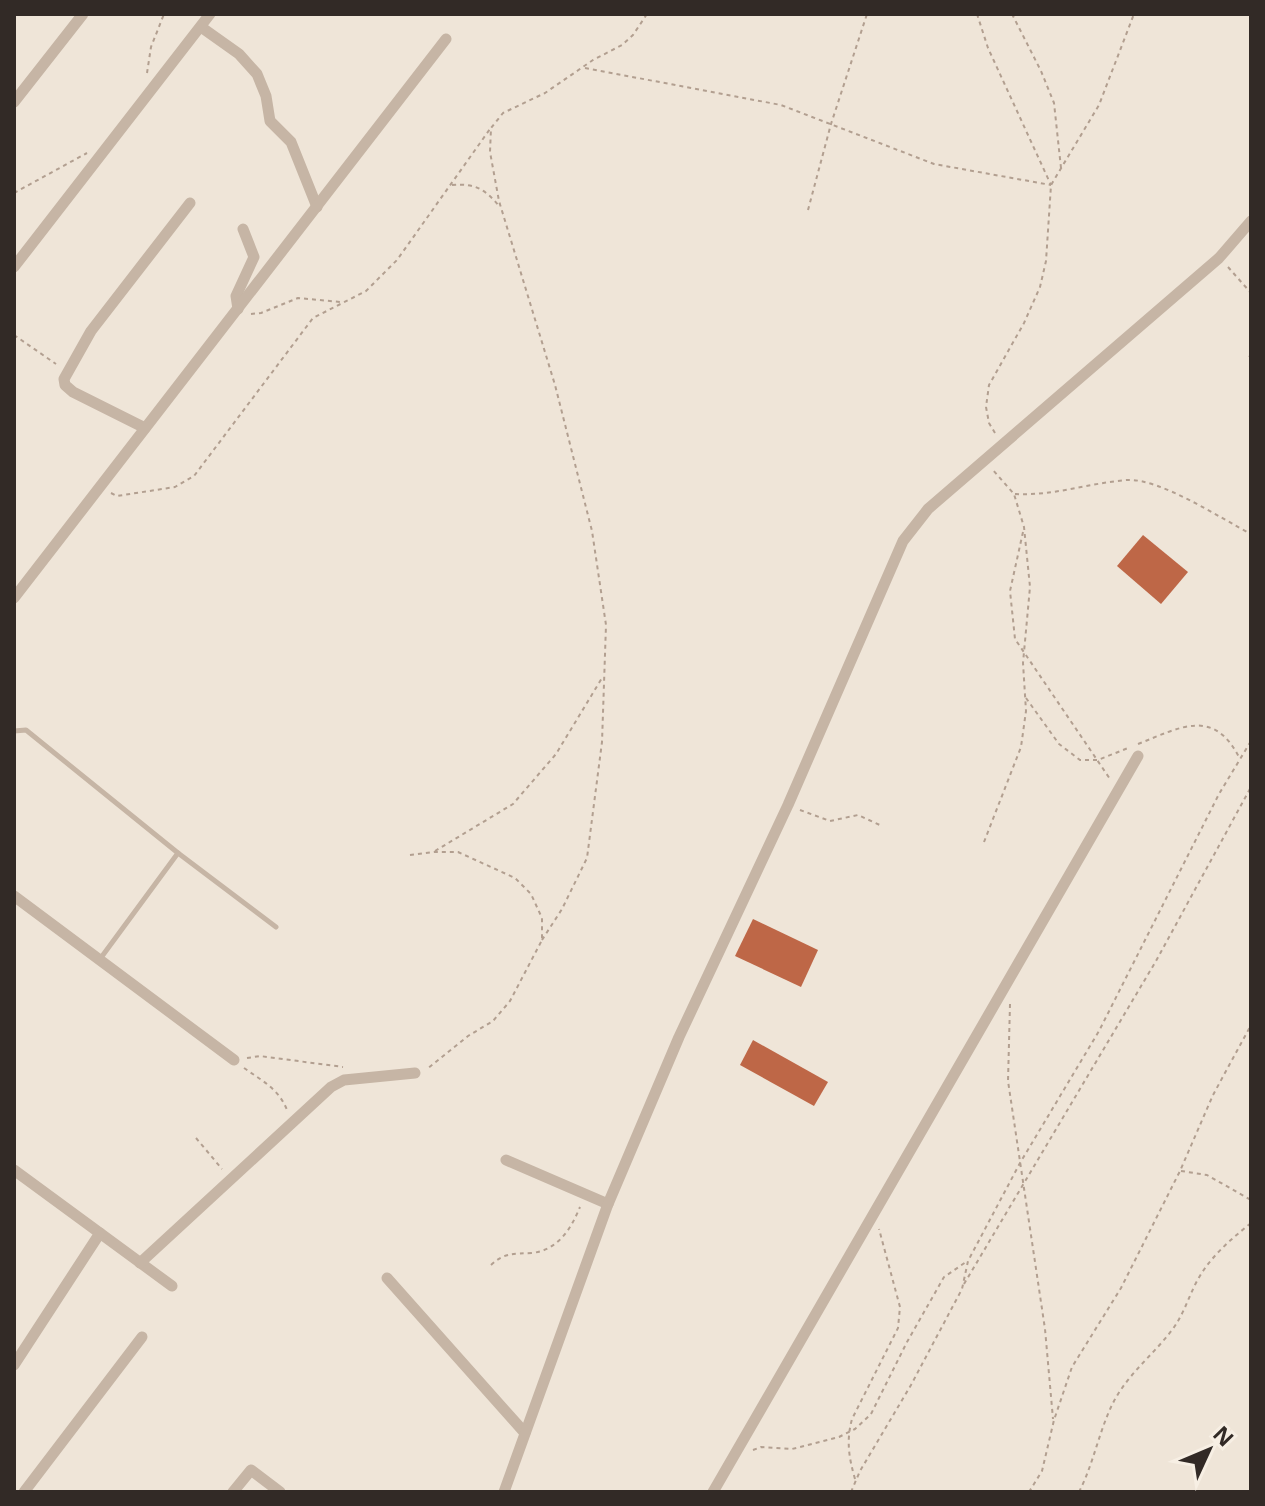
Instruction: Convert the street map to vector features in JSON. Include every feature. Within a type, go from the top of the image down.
[{"type":"street","points":[[14,102],[83,14]]},
{"type":"street","points":[[14,267],[210,14]]},
{"type":"street","points":[[201,27],[239,54],[257,74],[266,96],[270,121],[291,142],[317,207]]},
{"type":"street","points":[[14,598],[446,39]]},
{"type":"street","points":[[145,428],[73,392],[65,385],[64,379],[91,331],[190,203]]},
{"type":"street","points":[[504,1492],[608,1204],[679,1037],[788,805],[903,541],[928,509],[1219,258],[1251,221]]},
{"type":"street","points":[[236,312],[236,296],[254,257],[243,229]]},
{"type":"street","points":[[713,1492],[1138,756]]},
{"type":"street","points":[[14,896],[234,1060]]},
{"type":"street","points":[[140,1263],[331,1087],[344,1080],[415,1073]]},
{"type":"street","points":[[506,1160],[608,1204]]},
{"type":"street","points":[[14,1170],[172,1286]]},
{"type":"street","points":[[14,1365],[100,1233]]},
{"type":"street","points":[[387,1278],[525,1433]]},
{"type":"street","points":[[24,1492],[142,1337]]},
{"type":"street","points":[[233,1492],[251,1470],[280,1492]]},
{"type":"lane","points":[[14,731],[26,730],[178,853],[276,927]]},
{"type":"lane","points":[[100,960],[178,853]]},
{"type":"path","points":[[147,75],[151,47],[164,14]]},
{"type":"path","points":[[98,489],[117,496],[175,487],[194,476],[313,318],[366,291],[397,260],[503,113],[545,93],[622,45],[647,14]]},
{"type":"path","points":[[808,210],[831,124],[867,14]]},
{"type":"path","points":[[977,14],[988,48],[1051,185]]},
{"type":"path","points":[[1012,14],[1054,103],[1061,169]]},
{"type":"path","points":[[1002,445],[989,423],[986,407],[989,385],[1024,323],[1040,287],[1046,261],[1051,185],[1099,105],[1134,14]]},
{"type":"path","points":[[582,68],[781,105],[934,164],[1051,185]]},
{"type":"path","points":[[415,1073],[428,1069],[468,1036],[493,1021],[510,1001],[562,909],[587,858],[602,742],[606,625],[592,531],[555,385],[501,208],[490,152],[491,128]]},
{"type":"path","points":[[14,193],[85,154],[107,146]]},
{"type":"path","points":[[450,185],[469,183],[487,191],[501,208]]},
{"type":"path","points":[[1219,258],[1251,293]]},
{"type":"path","points":[[236,312],[261,313],[298,298],[342,303]]},
{"type":"path","points":[[14,335],[67,371]]},
{"type":"path","points":[[984,460],[1014,494],[1024,527],[1030,587],[1024,653],[1026,711],[1021,747],[984,842]]},
{"type":"path","points":[[1014,494],[1040,495],[1129,480],[1153,483],[1251,534]]},
{"type":"path","points":[[1024,527],[1010,591],[1015,639],[1118,792]]},
{"type":"path","points":[[434,852],[513,804],[556,754],[604,676]]},
{"type":"path","points":[[1025,697],[1059,744],[1080,760],[1098,760],[1184,725],[1209,726],[1224,734],[1240,760]]},
{"type":"path","points":[[962,1289],[968,1261],[1020,1163],[1099,1031],[1219,794],[1251,741]]},
{"type":"path","points":[[851,1492],[962,1289],[1156,961],[1251,787]]},
{"type":"path","points":[[788,805],[830,821],[858,815],[882,826]]},
{"type":"path","points":[[410,855],[458,852],[515,878],[531,894],[542,918],[542,940]]},
{"type":"path","points":[[1010,978],[1008,1081],[1045,1329],[1054,1420]]},
{"type":"path","points":[[1029,1492],[1042,1471],[1054,1420],[1072,1367],[1121,1288],[1180,1171],[1213,1095],[1251,1025]]},
{"type":"path","points":[[234,1060],[260,1056],[325,1062],[353,1069]]},
{"type":"path","points":[[234,1060],[262,1078],[283,1100],[287,1110],[287,1128]]},
{"type":"path","points":[[196,1138],[230,1180]]},
{"type":"path","points":[[1180,1171],[1207,1175],[1251,1200]]},
{"type":"path","points":[[491,1265],[502,1255],[534,1253],[560,1240],[571,1228],[585,1195]]},
{"type":"path","points":[[855,1482],[848,1456],[848,1433],[852,1419],[898,1328],[900,1307],[875,1212]]},
{"type":"path","points":[[1079,1492],[1114,1402],[1128,1379],[1172,1330],[1187,1307],[1196,1282],[1212,1259],[1251,1223]]},
{"type":"path","points":[[733,1457],[761,1447],[792,1449],[848,1433],[871,1414],[944,1277],[968,1261]]},
{"type":"building","points":[[1143,535],[1188,572],[1161,604],[1117,566]]},
{"type":"building","points":[[753,919],[818,950],[801,987],[735,956]]},
{"type":"building","points":[[753,1040],[828,1082],[814,1106],[740,1065]]}]
